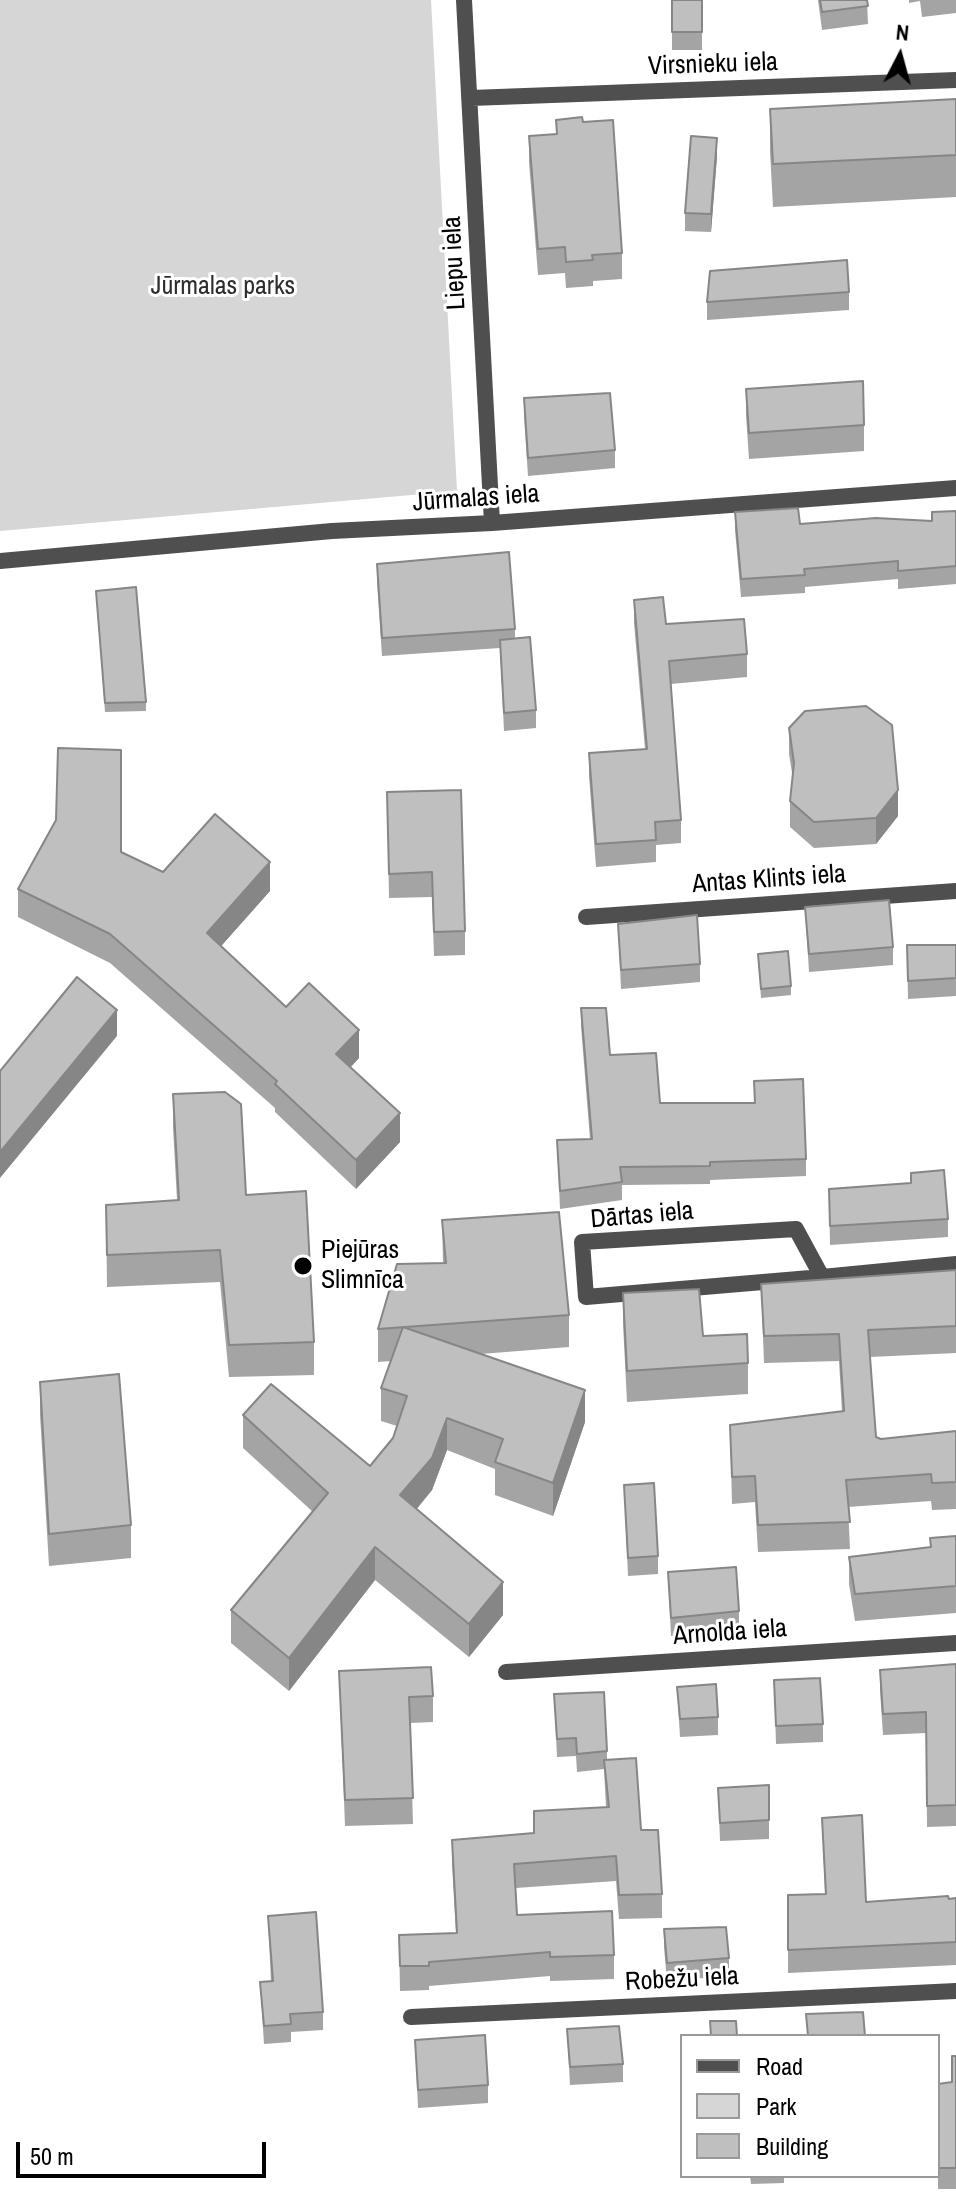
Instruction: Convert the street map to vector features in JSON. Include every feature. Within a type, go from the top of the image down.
[{"type":"street","name":"Liepu iela","points":[[464,0],[492,523]]},
{"type":"street","name":"Virsnieku iela","points":[[471,98],[956,80]]},
{"type":"street","name":"Jūrmalas iela","points":[[0,561],[332,531],[492,523],[956,488]]},
{"type":"street","name":"Antas Klints iela","points":[[586,917],[956,891]]},
{"type":"street","name":"Dārtas iela","points":[[822,1277],[796,1229],[582,1242],[586,1297],[822,1277],[956,1264]]},
{"type":"street","name":"Arnolda iela","points":[[506,1672],[956,1643]]},
{"type":"street","name":"Robežu iela","points":[[411,2017],[956,1991]]},
{"type":"green space","name":"Jūrmalas parks","points":[[0,0],[431,0],[457,491],[0,531]]},
{"type":"building","points":[[672,0],[702,0],[702,32],[672,32]]},
{"type":"building","points":[[820,0],[867,0],[868,6],[822,12]]},
{"type":"building","points":[[956,99],[956,155],[773,164],[770,109]]},
{"type":"building","points":[[582,117],[583,122],[613,120],[622,253],[592,255],[593,260],[566,262],[565,247],[538,249],[529,136],[557,134],[556,120]]},
{"type":"building","points":[[691,136],[717,138],[711,214],[685,213]]},
{"type":"building","points":[[847,260],[849,292],[707,302],[710,271]]},
{"type":"building","points":[[863,381],[864,425],[749,433],[746,389]]},
{"type":"building","points":[[610,393],[615,450],[528,458],[524,398]]},
{"type":"building","points":[[798,508],[800,524],[876,518],[932,521],[932,512],[956,511],[956,566],[898,571],[898,561],[804,569],[805,575],[741,579],[735,512]]},
{"type":"building","points":[[509,552],[515,629],[382,638],[377,564]]},
{"type":"building","points":[[136,587],[146,702],[105,703],[96,591]]},
{"type":"building","points":[[663,597],[666,624],[744,619],[747,654],[669,661],[681,820],[655,822],[656,840],[596,844],[589,753],[647,749],[634,600]]},
{"type":"building","points":[[530,637],[536,710],[504,713],[500,640]]},
{"type":"building","points":[[866,706],[892,725],[898,790],[876,818],[814,822],[790,801],[794,763],[789,728],[805,711]]},
{"type":"building","points":[[58,748],[121,750],[121,852],[163,872],[215,814],[270,862],[207,933],[286,1007],[309,983],[359,1030],[336,1054],[400,1113],[356,1160],[275,1084],[277,1081],[110,934],[18,889],[56,820]]},
{"type":"building","points":[[461,790],[465,931],[434,932],[432,872],[389,874],[387,792]]},
{"type":"building","points":[[889,900],[893,947],[809,954],[805,907]]},
{"type":"building","points":[[697,915],[700,964],[621,970],[618,924]]},
{"type":"building","points":[[907,945],[956,945],[956,978],[908,981]]},
{"type":"building","points":[[788,951],[791,986],[761,989],[758,954]]},
{"type":"building","points":[[77,977],[117,1010],[0,1152],[0,1071]]},
{"type":"building","points":[[581,1008],[606,1008],[610,1055],[656,1053],[660,1103],[755,1103],[754,1081],[803,1079],[806,1159],[710,1162],[710,1166],[620,1167],[622,1182],[560,1191],[557,1140],[592,1139]]},
{"type":"building","points":[[225,1092],[241,1104],[246,1195],[306,1191],[314,1342],[229,1345],[220,1250],[107,1255],[106,1205],[179,1200],[173,1094]]},
{"type":"building","points":[[944,1170],[948,1219],[830,1226],[829,1189],[911,1183],[911,1173]]},
{"type":"building","points":[[559,1212],[569,1315],[378,1329],[397,1264],[446,1263],[442,1220]]},
{"type":"building","points":[[956,1270],[956,1326],[868,1330],[876,1437],[956,1431],[956,1482],[932,1483],[931,1474],[846,1480],[850,1522],[758,1525],[755,1476],[732,1477],[730,1425],[844,1411],[839,1334],[764,1336],[761,1284]]},
{"type":"building","points":[[699,1289],[703,1336],[747,1334],[748,1363],[627,1371],[623,1293]]},
{"type":"building","points":[[403,1327],[585,1390],[553,1483],[495,1462],[503,1439],[447,1418],[432,1458],[400,1495],[503,1582],[469,1624],[375,1547],[289,1658],[231,1610],[328,1493],[243,1415],[271,1384],[370,1466],[393,1438],[407,1396],[381,1388]]},
{"type":"building","points":[[119,1374],[131,1525],[49,1534],[40,1382]]},
{"type":"building","points":[[654,1483],[658,1556],[628,1558],[624,1485]]},
{"type":"building","points":[[956,1536],[956,1586],[855,1594],[849,1557],[931,1547],[930,1538]]},
{"type":"building","points":[[736,1567],[739,1611],[671,1618],[668,1572]]},
{"type":"building","points":[[956,1664],[956,1805],[927,1806],[926,1712],[883,1714],[880,1670]]},
{"type":"building","points":[[431,1667],[433,1696],[409,1697],[413,1798],[345,1800],[339,1671]]},
{"type":"building","points":[[820,1678],[823,1724],[776,1726],[774,1680]]},
{"type":"building","points":[[716,1684],[718,1717],[680,1719],[677,1687]]},
{"type":"building","points":[[604,1692],[607,1751],[577,1754],[576,1738],[557,1739],[554,1694]]},
{"type":"building","points":[[636,1758],[641,1830],[658,1830],[662,1894],[619,1895],[616,1856],[514,1864],[517,1915],[612,1911],[614,1955],[550,1957],[550,1952],[429,1962],[429,1966],[400,1966],[399,1935],[457,1933],[452,1840],[534,1833],[534,1811],[609,1807],[604,1760]]},
{"type":"building","points":[[769,1785],[769,1820],[720,1823],[718,1788]]},
{"type":"building","points":[[862,1815],[866,1902],[956,1898],[956,1942],[788,1950],[788,1895],[826,1894],[822,1818]]},
{"type":"building","points":[[316,1912],[323,2012],[290,2014],[291,2024],[264,2026],[260,1982],[273,1981],[268,1916]]},
{"type":"building","points":[[726,1927],[729,1958],[667,1963],[664,1929]]},
{"type":"building","points":[[863,2012],[865,2034],[808,2034],[806,2014]]},
{"type":"building","points":[[710,2021],[736,2021],[737,2034],[711,2034]]},
{"type":"building","points":[[619,2026],[623,2064],[570,2067],[567,2029]]},
{"type":"building","points":[[485,2035],[488,2085],[418,2090],[415,2040]]},
{"type":"building","points":[[952,2056],[956,2056],[956,2168],[940,2168],[940,2084],[952,2082]]},
{"type":"place","name":"Piejūras Slimnīca","points":[[303,1266]]}]
